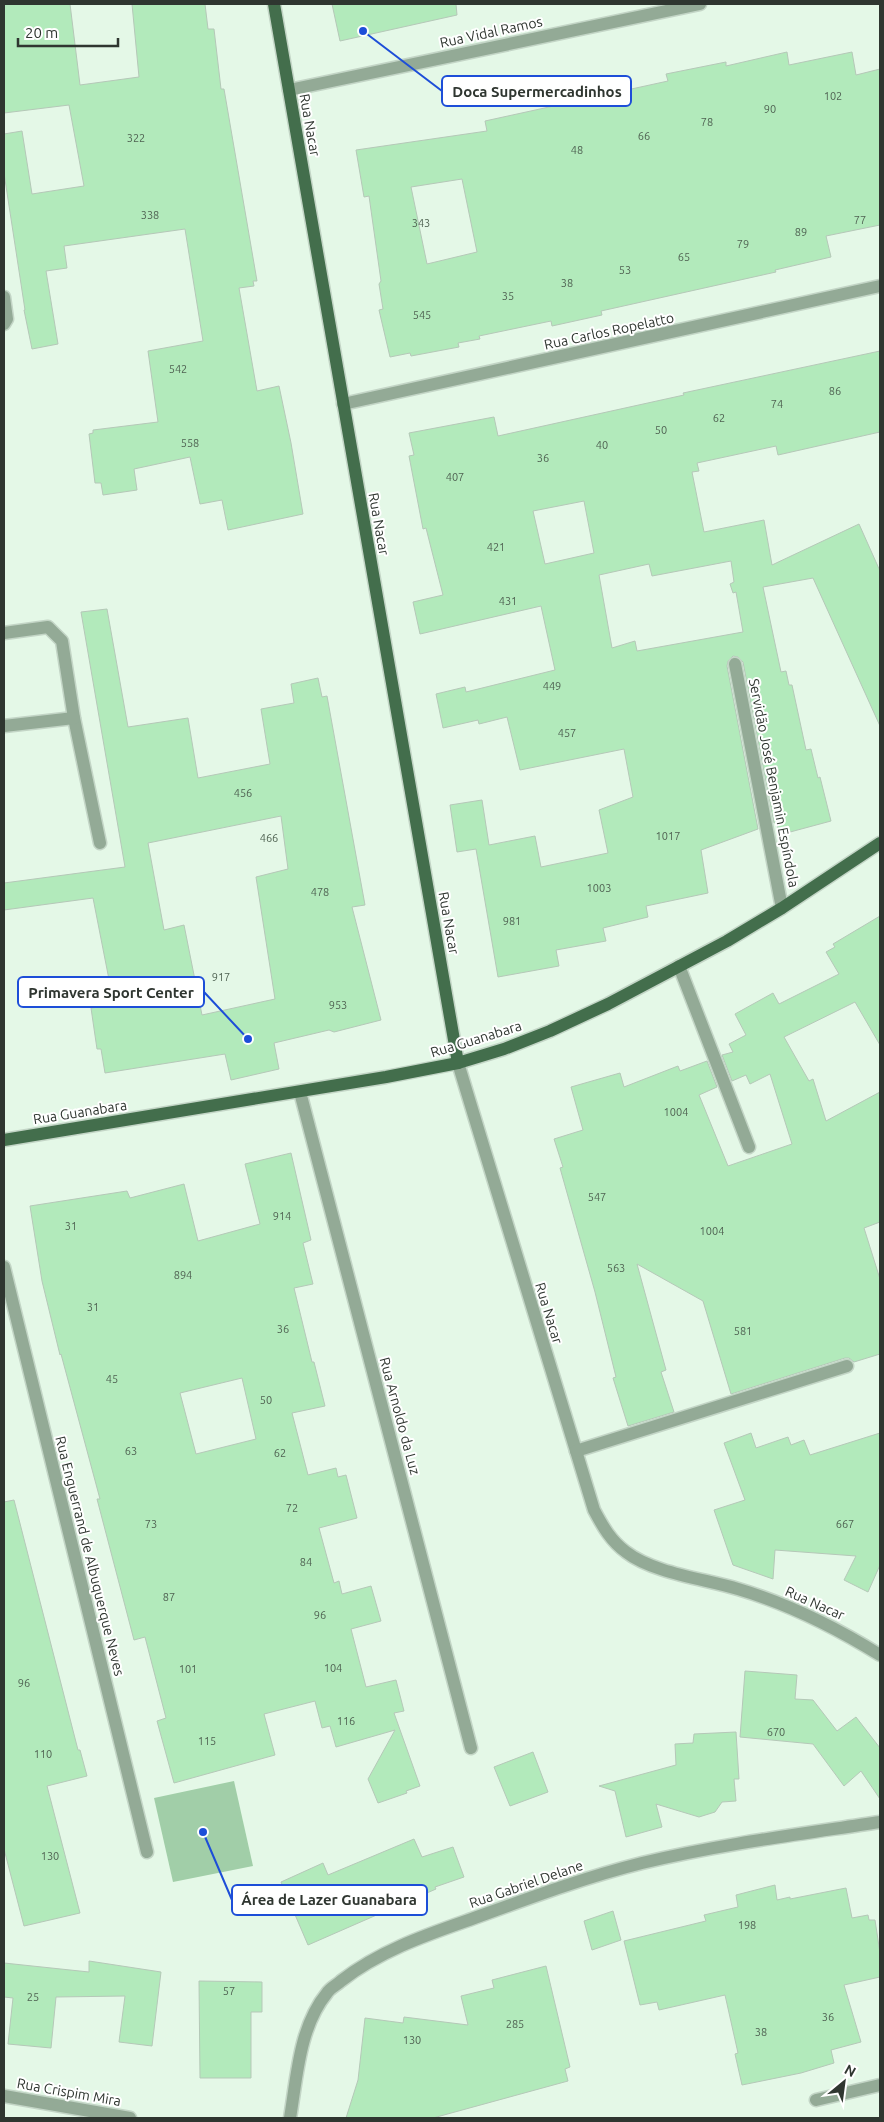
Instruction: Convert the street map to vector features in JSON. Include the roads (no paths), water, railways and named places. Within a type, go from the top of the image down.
[{"type":"main road","name":"Rua Nacar","points":[[274,4],[458,1063]]},
{"type":"main road","name":"Rua Guanabara","points":[[4,1140],[300,1092],[458,1063],[550,1032],[608,1004],[727,941],[782,908],[880,843]]},
{"type":"street","name":"Rua Vidal Ramos","points":[[289,90],[700,4]]},
{"type":"street","name":"Rua Carlos Ropelatto","points":[[343,404],[880,286]]},
{"type":"street","points":[[4,297],[7,319],[4,324]]},
{"type":"street","points":[[4,633],[48,627],[62,641],[74,718],[100,843]]},
{"type":"street","name":"Servidão José Benjamin Espíndola","points":[[736,664],[782,908]]},
{"type":"street","points":[[4,726],[74,718]]},
{"type":"street","points":[[678,966],[749,1147]]},
{"type":"street","name":"Rua Nacar","points":[[458,1063],[594,1510],[608,1536],[627,1553],[651,1565],[772,1600],[814,1618],[880,1655]]},
{"type":"street","name":"Rua Arnoldo da Luz","points":[[300,1092],[471,1748]]},
{"type":"street","name":"Rua Enguerrand de Albuquerque Neves","points":[[4,1267],[147,1852]]},
{"type":"street","points":[[576,1451],[847,1366]]},
{"type":"street","name":"Rua Gabriel Delane","points":[[290,2118],[299,2059],[308,2024],[327,1992],[378,1956],[420,1937],[578,1882],[640,1864],[753,1841],[880,1822]]},
{"type":"street","points":[[816,2100],[880,2085]]},
{"type":"street","name":"Rua Crispim Mira","points":[[4,2096],[130,2118]]},
{"type":"place","name":"Doca Supermercadinhos","points":[[363,31]]},
{"type":"place","name":"Primavera Sport Center","points":[[248,1039]]},
{"type":"place","name":"Área de Lazer Guanabara","points":[[203,1832]]}]
